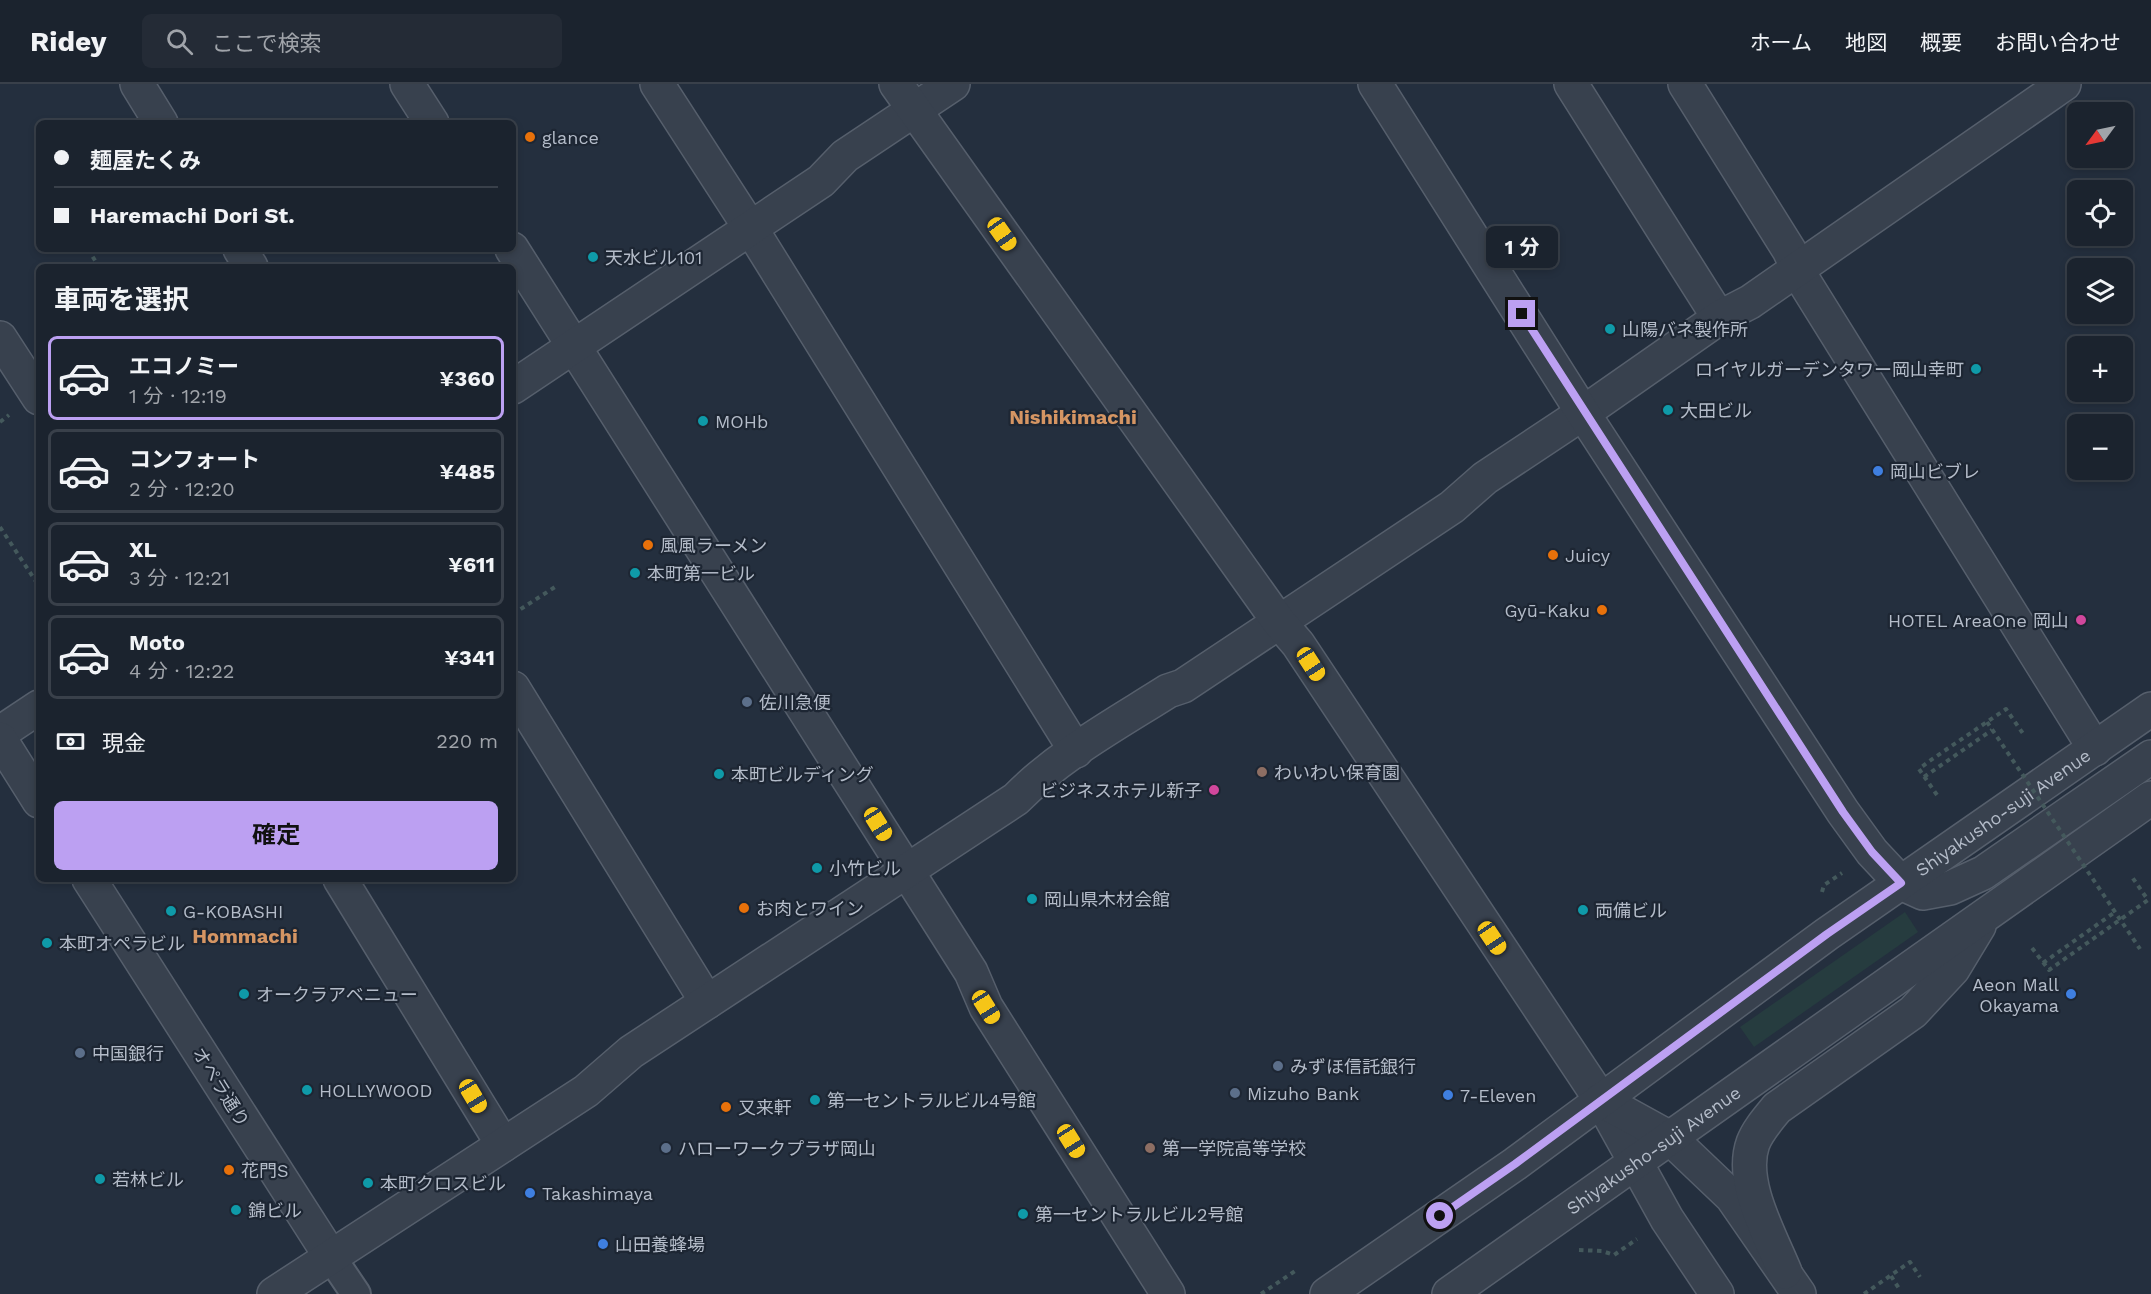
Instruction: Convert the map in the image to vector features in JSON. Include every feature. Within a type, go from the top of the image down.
[{"type":"street","points":[[137,84],[159,120]]},
{"type":"street","points":[[407,84],[430,120]]},
{"type":"street","points":[[657,84],[750,228],[1076,751]]},
{"type":"street","points":[[516,385],[821,181],[905,97],[953,84]]},
{"type":"street","points":[[1376,84],[1583,412],[1843,812],[1872,852],[1901,883],[1923,893],[1950,888],[1983,873],[2151,757]]},
{"type":"street","points":[[1571,84],[1719,318]]},
{"type":"street","points":[[1685,84],[2095,749]]},
{"type":"street","points":[[274,1294],[586,1091],[631,1052],[1016,799],[1034,780],[1076,751],[1168,691],[1183,686],[1452,507],[1485,478],[1719,318],[1750,302],[2064,84]]},
{"type":"street","points":[[905,97],[1304,654],[1601,1100],[1677,1234],[1717,1294]]},
{"type":"street","points":[[514,252],[908,871],[971,972],[986,1007],[1168,1294]]},
{"type":"street","points":[[0,338],[36,393]]},
{"type":"street","points":[[516,693],[707,1002]]},
{"type":"street","points":[[0,733],[36,709]]},
{"type":"street","name":"Shiyakusho-suji Avenue","points":[[1327,1294],[1515,1164],[1827,934],[2151,709]]},
{"type":"street","points":[[0,739],[36,796]]},
{"type":"street","name":"Shiyakusho-suji Avenue","points":[[1449,1294],[2151,798]]},
{"type":"street","name":"オペラ通り","points":[[91,882],[356,1294]]},
{"type":"street","points":[[342,882],[503,1145]]},
{"type":"street","points":[[1792,1283],[1755,1200],[1748,1165],[1753,1142],[1764,1123],[1777,1108],[1913,1012],[1953,969],[1986,915]]},
{"type":"street","points":[[1601,1100],[1670,1138],[1732,1197],[1792,1283]]},
{"type":"path","points":[[0,526],[36,581]]},
{"type":"path","points":[[516,612],[555,587]]},
{"type":"path","points":[[1937,795],[1919,769],[1987,722],[2006,709],[2024,735]]},
{"type":"path","points":[[1987,722],[2140,949]]},
{"type":"path","points":[[1924,777],[1992,730]]},
{"type":"path","points":[[2032,948],[2049,970],[2120,920],[2148,900],[2132,877]]},
{"type":"path","points":[[2043,963],[2115,912]]},
{"type":"path","points":[[1864,1294],[1910,1262],[1920,1277]]},
{"type":"path","points":[[1891,1276],[1900,1290]]},
{"type":"green space","points":[[1905,912],[1918,932],[1754,1047],[1740,1027]]},
{"type":"place","name":"glance","points":[[530,137]]},
{"type":"place","name":"天水ビル101","points":[[593,257]]},
{"type":"place","name":"山陽バネ製作所","points":[[1610,329]]},
{"type":"place","name":"ロイヤルガーデンタワー岡山幸町","points":[[1976,369]]},
{"type":"place","name":"大田ビル","points":[[1668,410]]},
{"type":"place","name":"MOHb","points":[[703,421]]},
{"type":"place","name":"岡山ビブレ","points":[[1878,471]]},
{"type":"place","name":"風風ラーメン","points":[[648,545]]},
{"type":"place","name":"Juicy","points":[[1553,555]]},
{"type":"place","name":"本町第一ビル","points":[[635,573]]},
{"type":"place","name":"Gyū-Kaku","points":[[1602,610]]},
{"type":"place","name":"HOTEL AreaOne 岡山","points":[[2081,620]]},
{"type":"place","name":"佐川急便","points":[[747,702]]},
{"type":"place","name":"わいわい保育園","points":[[1262,772]]},
{"type":"place","name":"本町ビルディング","points":[[719,774]]},
{"type":"place","name":"ビジネスホテル新子","points":[[1214,790]]},
{"type":"place","name":"小竹ビル","points":[[817,868]]},
{"type":"place","name":"岡山県木材会館","points":[[1032,899]]},
{"type":"place","name":"お肉とワイン","points":[[744,908]]},
{"type":"place","name":"両備ビル","points":[[1583,910]]},
{"type":"place","name":"G-KOBASHI","points":[[171,911]]},
{"type":"place","name":"本町オペラビル","points":[[47,943]]},
{"type":"place","name":"オークラアベニュー","points":[[244,994]]},
{"type":"place","name":"Aeon Mall Okayama","points":[[2071,994]]},
{"type":"place","name":"中国銀行","points":[[80,1053]]},
{"type":"place","name":"みずほ信託銀行","points":[[1278,1066]]},
{"type":"place","name":"HOLLYWOOD","points":[[307,1090]]},
{"type":"place","name":"Mizuho Bank","points":[[1235,1093]]},
{"type":"place","name":"7-Eleven","points":[[1448,1095]]},
{"type":"place","name":"第一セントラルビル4号館","points":[[815,1100]]},
{"type":"place","name":"又来軒","points":[[726,1107]]},
{"type":"place","name":"ハローワークプラザ岡山","points":[[666,1148]]},
{"type":"place","name":"第一学院高等学校","points":[[1150,1148]]},
{"type":"place","name":"花門S","points":[[229,1170]]},
{"type":"place","name":"若林ビル","points":[[100,1179]]},
{"type":"place","name":"本町クロスビル","points":[[368,1183]]},
{"type":"place","name":"Takashimaya","points":[[530,1193]]},
{"type":"place","name":"錦ビル","points":[[236,1210]]},
{"type":"place","name":"第一セントラルビル2号館","points":[[1023,1214]]},
{"type":"place","name":"山田養蜂場","points":[[603,1244]]},
{"type":"district","name":"Nishikimachi","points":[[1073,417]]},
{"type":"district","name":"Hommachi","points":[[245,936]]},
{"type":"route","points":[[1440,1216],[1515,1164],[1827,934],[1901,883],[1872,852],[1843,812],[1583,412],[1522,314]]}]
